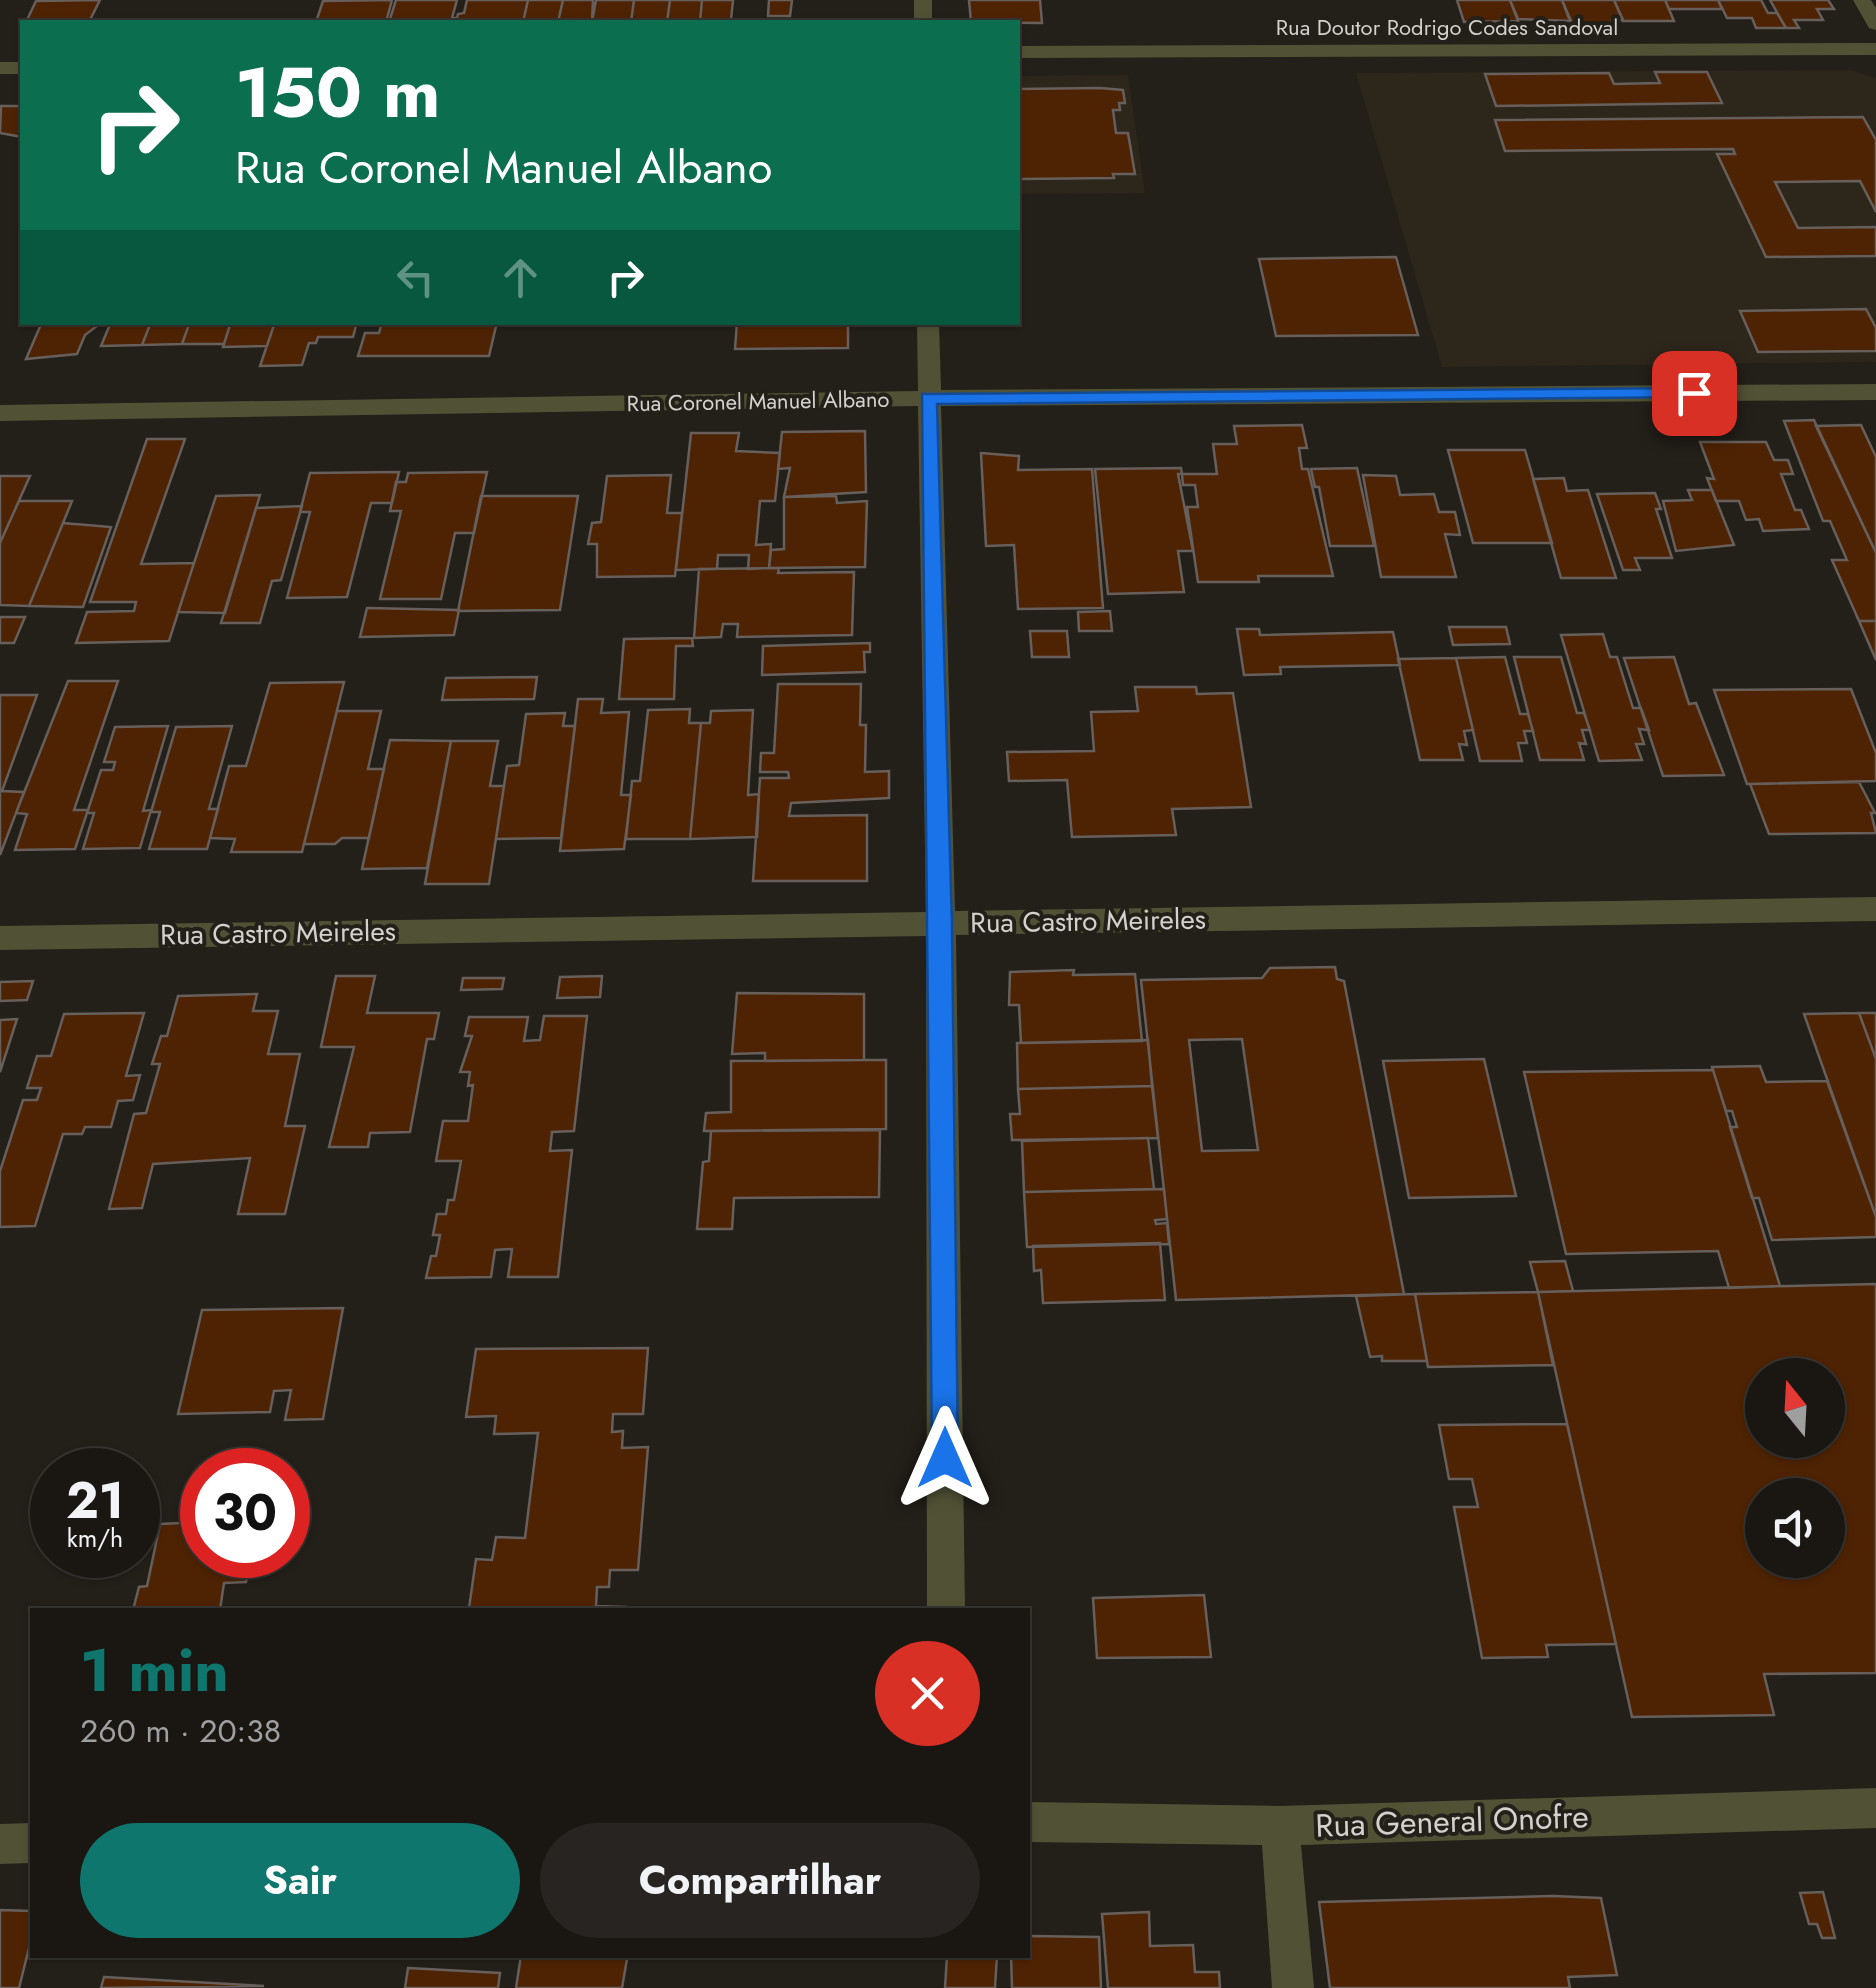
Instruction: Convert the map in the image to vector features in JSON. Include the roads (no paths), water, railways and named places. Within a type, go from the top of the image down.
[{"type":"street","points":[[1862,0],[1876,24]]},
{"type":"street","name":"Rua Doutor Rodrigo Codes Sandoval","points":[[1020,52],[1876,49]]},
{"type":"street","points":[[928,325],[940,924],[946,1608]]},
{"type":"street","name":"Rua Coronel Manuel Albano","points":[[0,413],[928,398],[1876,392]]},
{"type":"street","name":"Rua Castro Meireles","points":[[0,938],[1876,909]]},
{"type":"street","name":"Rua General Onofre","points":[[1030,1822],[1280,1826],[1876,1808]]},
{"type":"street","points":[[1280,1826],[1294,1988]]},
{"type":"street","points":[[0,1844],[30,1844]]}]
